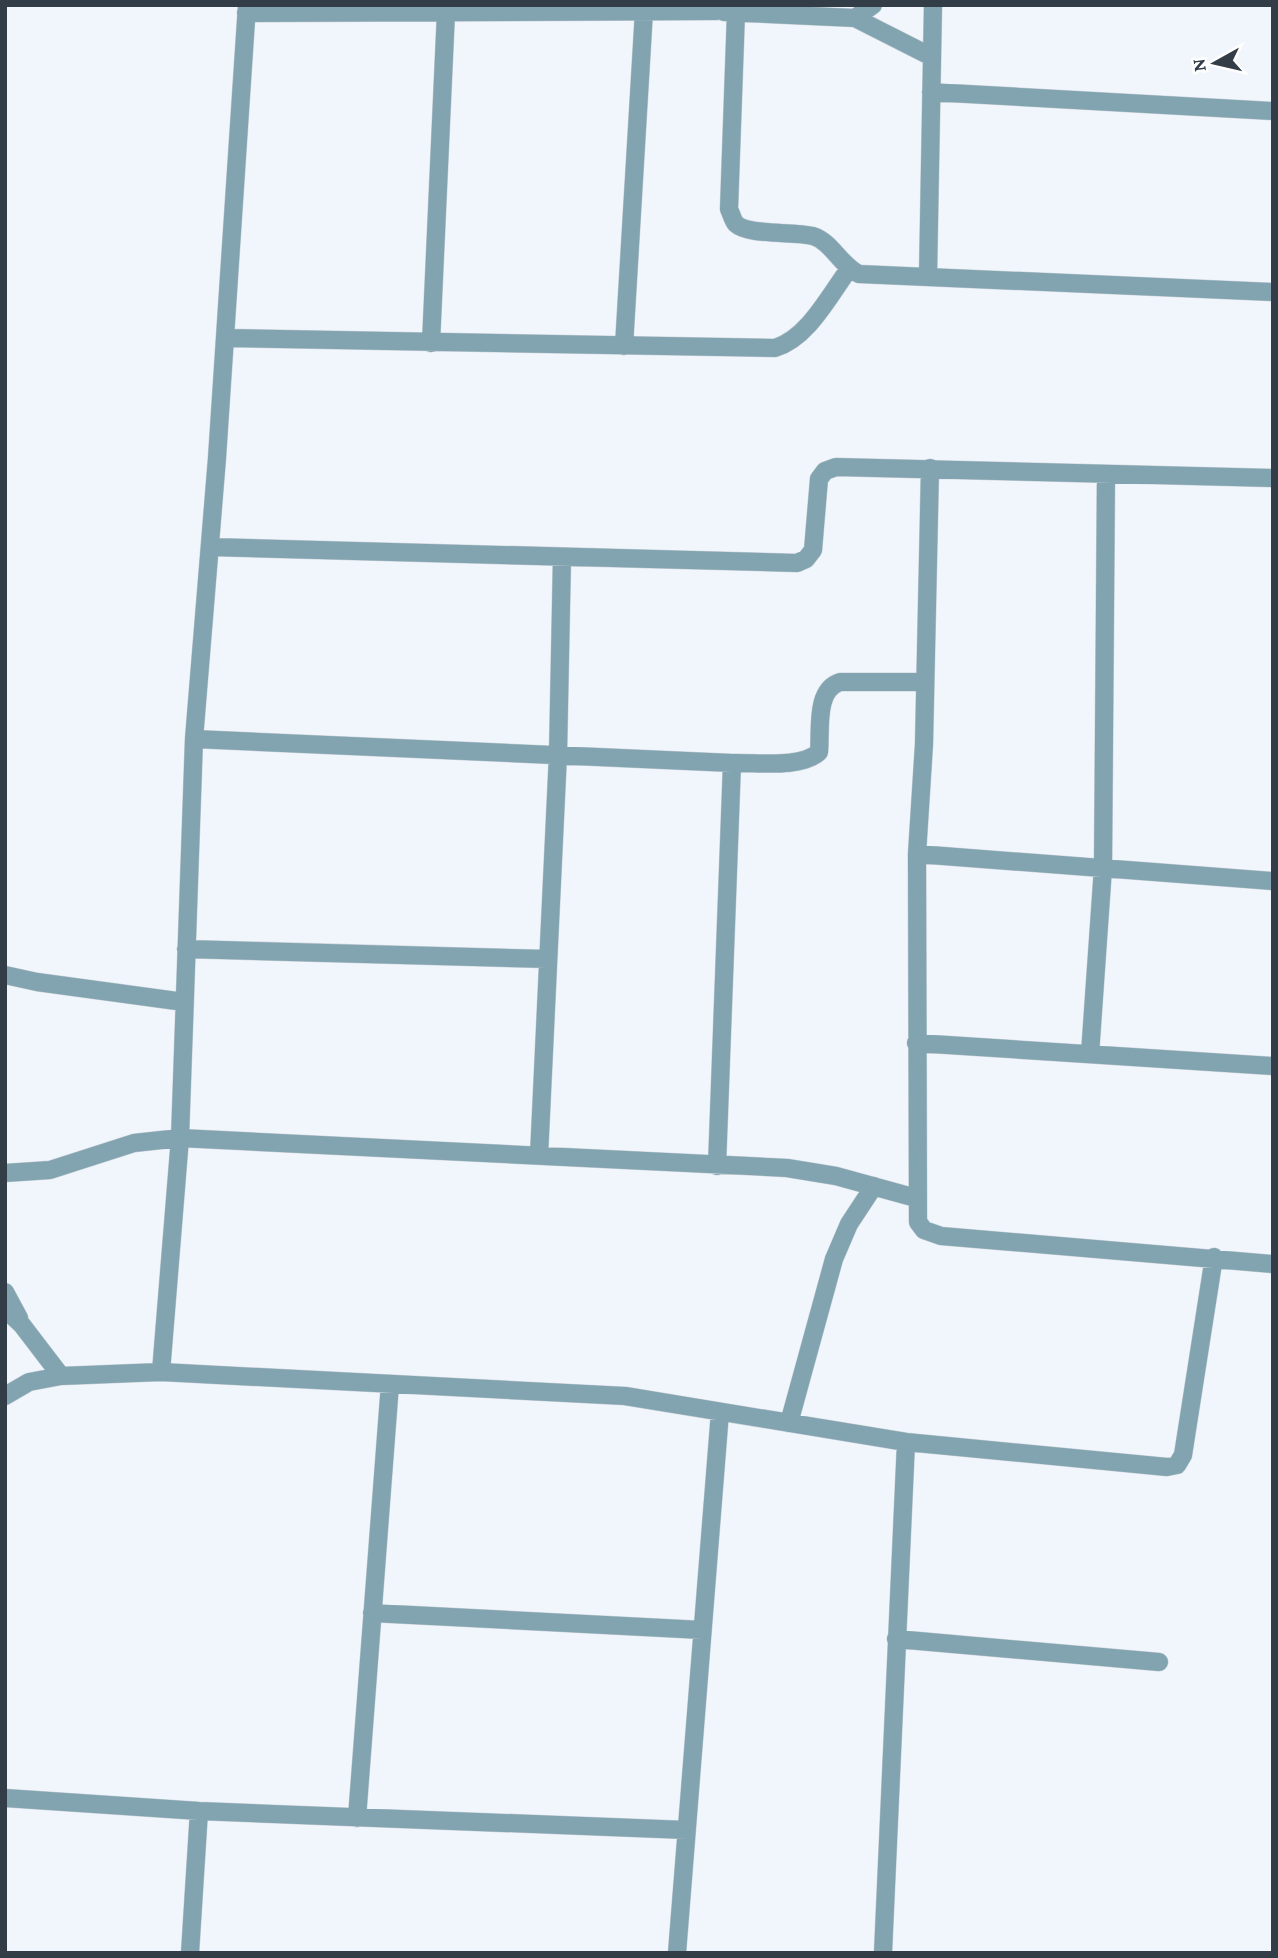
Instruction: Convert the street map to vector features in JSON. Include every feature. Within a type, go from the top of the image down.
[{"type":"street","points":[[855,18],[873,5]]},
{"type":"street","points":[[928,276],[933,5]]},
{"type":"street","points":[[161,1372],[180,1138],[194,739],[247,9],[446,12],[717,8],[736,12],[855,18],[932,57]]},
{"type":"street","points":[[624,346],[644,11]]},
{"type":"street","points":[[431,343],[446,12]]},
{"type":"street","points":[[736,12],[729,209],[735,223],[745,229],[809,235],[822,240],[849,269],[859,274],[1273,292]]},
{"type":"street","points":[[931,92],[1273,111]]},
{"type":"street","points":[[225,338],[775,348],[788,344],[799,335],[849,269]]},
{"type":"street","points":[[210,547],[797,563],[806,559],[813,550],[819,479],[825,471],[836,467],[1273,478]]},
{"type":"street","points":[[930,468],[925,682],[917,855],[918,1222],[925,1230],[942,1236],[1273,1264]]},
{"type":"street","points":[[1090,1054],[1103,868],[1106,474]]},
{"type":"street","points":[[539,1156],[558,754],[562,557]]},
{"type":"street","points":[[194,739],[732,763],[799,761],[819,752],[824,694],[830,686],[840,682],[925,682]]},
{"type":"street","points":[[717,1166],[732,763]]},
{"type":"street","points":[[917,855],[1273,881]]},
{"type":"street","points":[[186,949],[548,959]]},
{"type":"street","points":[[5,975],[37,982],[184,1002]]},
{"type":"street","points":[[916,1043],[1273,1066]]},
{"type":"street","points":[[5,1173],[50,1170],[134,1143],[180,1138],[787,1168],[836,1176],[916,1198]]},
{"type":"street","points":[[789,1423],[834,1259],[849,1224],[874,1186]]},
{"type":"street","points":[[5,1396],[29,1382],[61,1376],[161,1372],[625,1396],[906,1443],[1167,1467],[1177,1465],[1183,1455],[1214,1257]]},
{"type":"street","points":[[5,1292],[22,1325]]},
{"type":"street","points":[[5,1309],[22,1325],[61,1376]]},
{"type":"street","points":[[357,1818],[390,1384]]},
{"type":"street","points":[[677,1953],[720,1412]]},
{"type":"street","points":[[883,1953],[906,1443]]},
{"type":"street","points":[[372,1613],[702,1630]]},
{"type":"street","points":[[896,1639],[1159,1662]]},
{"type":"street","points":[[5,1798],[200,1811],[686,1830]]},
{"type":"street","points":[[190,1953],[200,1811]]}]
